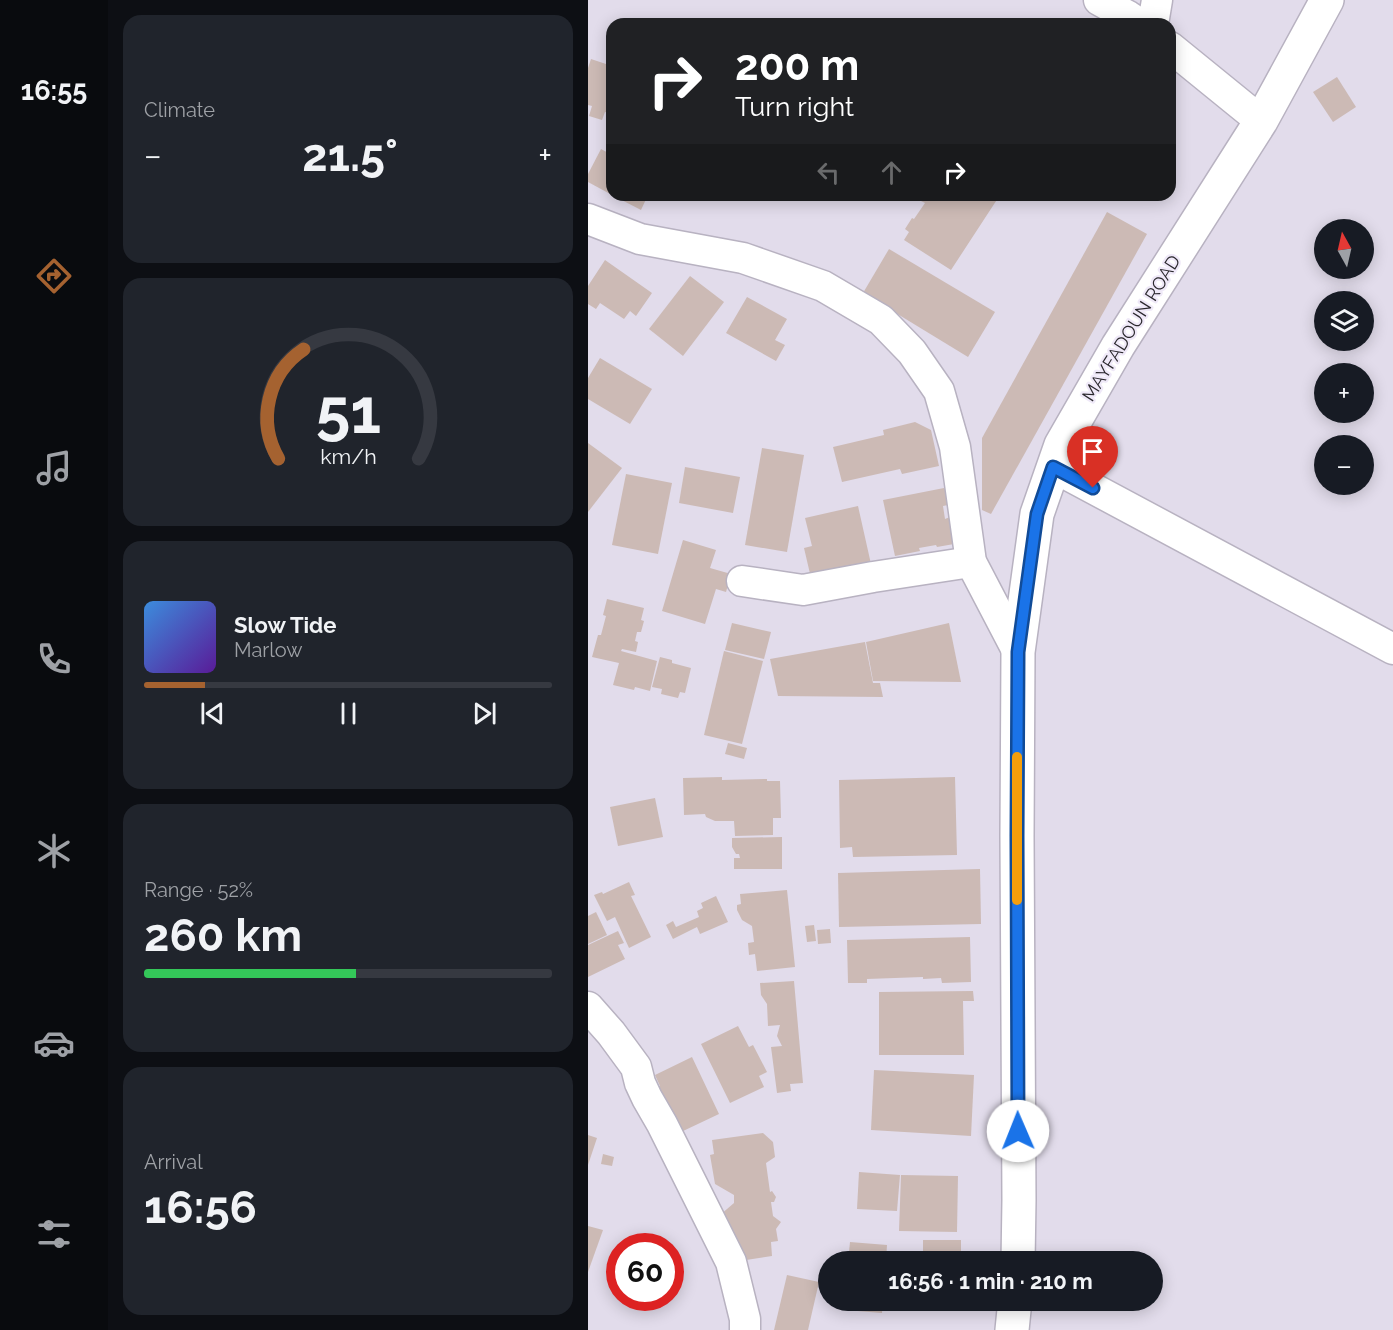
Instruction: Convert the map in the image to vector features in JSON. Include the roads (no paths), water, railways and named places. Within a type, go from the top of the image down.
[{"type":"main road","name":"MAYFADOUN ROAD","points":[[1018,1251],[1018,652],[1037,514],[1061,446],[1118,346],[1261,121],[1327,0]]},
{"type":"main road","points":[[1012,1330],[1015,1311]]},
{"type":"street","points":[[1099,0],[1131,18]]},
{"type":"street","points":[[1154,18],[1157,0]]},
{"type":"street","points":[[1176,52],[1261,121]]},
{"type":"street","points":[[588,219],[640,240],[743,258],[823,286],[881,320],[912,352],[939,391],[955,447],[971,562],[1018,652]]},
{"type":"street","points":[[1053,467],[1393,649]]},
{"type":"street","points":[[742,581],[803,590],[971,562]]},
{"type":"street","points":[[588,1007],[636,1067],[647,1098],[663,1124],[731,1262],[745,1319],[745,1330]]}]
